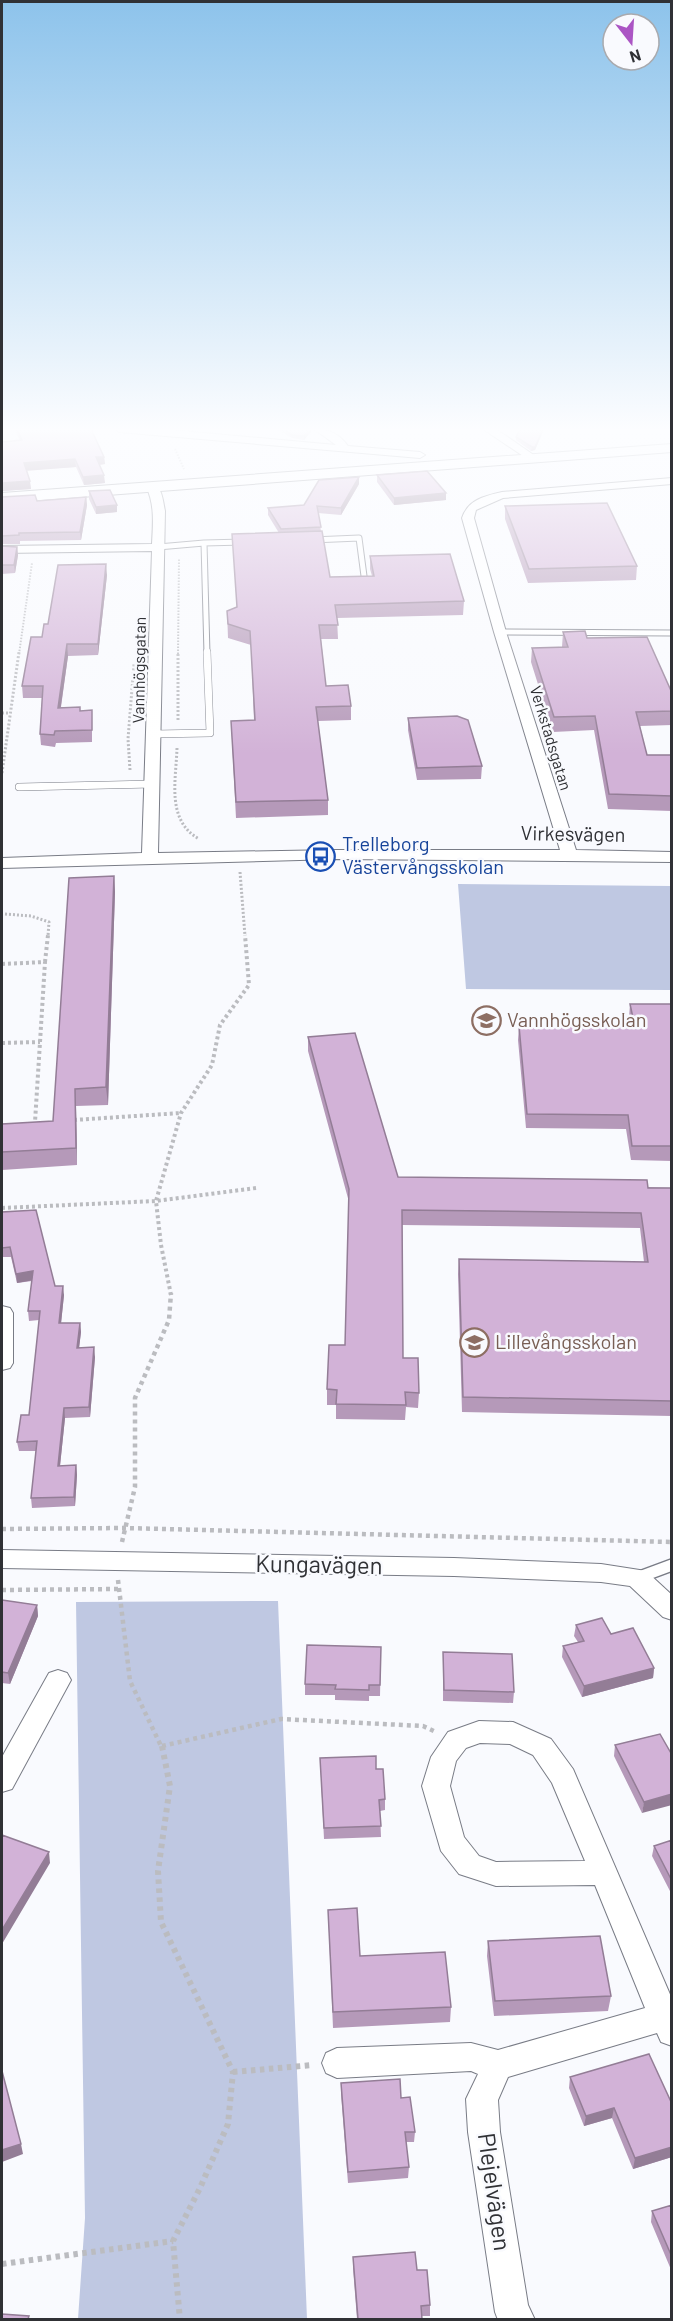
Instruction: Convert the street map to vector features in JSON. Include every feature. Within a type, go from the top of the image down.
[{"type":"street","name":"Vannhögsgatan","points":[[150,857],[158,537]]},
{"type":"street","name":"Verkstadsgatan","points":[[473,537],[500,632],[570,854]]},
{"type":"street","points":[[2,549],[158,547]]},
{"type":"street","name":"Virkesvägen","points":[[2,863],[150,857],[570,854],[672,857]]},
{"type":"street","points":[[2,1313],[2,1363]]},
{"type":"street","name":"Kungavägen","points":[[2,1558],[454,1567],[601,1573],[637,1578]]},
{"type":"street","points":[[637,1578],[672,1610]]},
{"type":"street","points":[[2,1781],[58,1680]]},
{"type":"street","points":[[337,2063],[471,2057],[498,2065],[668,2024],[604,1873],[563,1777],[542,1747],[513,1733],[479,1732],[457,1740],[444,1757],[436,1786],[451,1842],[469,1864],[496,1874],[604,1873]]},
{"type":"street","name":"Plejelvägen","points":[[498,2065],[482,2099],[484,2132],[512,2312],[518,2319]]},
{"type":"lane","points":[[298,540],[359,538],[364,576]]},
{"type":"lane","points":[[158,547],[251,542]]},
{"type":"lane","points":[[154,734],[210,733],[204,543]]},
{"type":"lane","points":[[500,632],[672,633]]},
{"type":"lane","points":[[18,788],[153,784]]},
{"type":"lane","points":[[637,1578],[672,1565]]},
{"type":"path","points":[[2,773],[34,549]]},
{"type":"path","points":[[179,555],[177,810],[180,823],[188,832],[203,842],[204,857]]},
{"type":"path","points":[[2,713],[10,713]]},
{"type":"path","points":[[180,2319],[173,2241],[200,2188],[228,2124],[233,2072],[161,1922],[158,1871],[170,1786],[162,1746],[130,1681],[118,1589],[118,1561],[135,1487],[135,1398],[169,1320],[171,1292],[161,1245],[156,1201],[181,1113],[212,1065],[220,1025],[249,985],[240,867]]},
{"type":"path","points":[[5,914],[31,916],[48,922],[35,1122]]},
{"type":"path","points":[[2,964],[45,962]]},
{"type":"path","points":[[2,1043],[40,1042]]},
{"type":"path","points":[[68,1120],[181,1113]]},
{"type":"path","points":[[24,1123],[46,1122]]},
{"type":"path","points":[[2,1208],[156,1201],[256,1188]]},
{"type":"path","points":[[2,1529],[125,1528],[672,1542]]},
{"type":"path","points":[[2,1590],[118,1589]]},
{"type":"path","points":[[162,1746],[281,1719],[423,1726],[457,1740]]},
{"type":"path","points":[[233,2072],[337,2063]]},
{"type":"path","points":[[2,2264],[173,2241]]},
{"type":"shaded area","points":[[458,884],[671,886],[671,990],[466,989]]},
{"type":"shaded area","points":[[278,1601],[307,2319],[78,2319],[85,2218],[76,1602]]},
{"type":"building","points":[[232,537],[323,537],[330,577],[374,576],[370,556],[450,554],[464,601],[335,605],[338,625],[319,625],[326,686],[348,685],[351,706],[316,707],[328,800],[236,802],[231,721],[255,720],[250,631],[228,624],[227,611],[237,607]]},
{"type":"building","points":[[517,537],[623,537],[637,566],[529,569]]},
{"type":"building","points":[[2,546],[17,547],[14,565],[2,565]]},
{"type":"building","points":[[106,564],[98,644],[67,644],[58,708],[80,707],[80,711],[92,710],[92,730],[55,731],[54,735],[40,734],[43,686],[22,686],[31,637],[42,637],[44,624],[48,624],[58,565]]},
{"type":"building","points":[[585,631],[587,638],[647,637],[672,693],[672,711],[636,712],[647,755],[672,755],[672,796],[609,794],[595,716],[554,717],[532,648],[568,647],[563,632]]},
{"type":"building","points":[[457,716],[468,720],[482,766],[417,768],[408,718]]},
{"type":"building","points":[[114,876],[106,1087],[75,1089],[76,1148],[2,1152],[2,1124],[53,1121],[69,878]]},
{"type":"building","points":[[630,1004],[672,1004],[672,1146],[632,1146],[628,1115],[527,1114],[519,1026],[635,1027]]},
{"type":"building","points":[[355,1033],[398,1177],[647,1180],[648,1188],[672,1188],[672,1401],[463,1397],[459,1259],[648,1262],[641,1213],[402,1210],[403,1358],[418,1358],[419,1393],[405,1392],[406,1405],[336,1404],[337,1390],[327,1389],[329,1345],[345,1345],[349,1189],[308,1037]]},
{"type":"building","points":[[36,1210],[55,1286],[63,1286],[59,1323],[80,1323],[77,1348],[94,1347],[89,1407],[64,1408],[58,1466],[76,1465],[74,1497],[31,1498],[37,1441],[17,1442],[21,1415],[29,1415],[40,1311],[28,1311],[33,1271],[16,1274],[10,1247],[2,1248],[2,1212]]},
{"type":"building","points":[[2,1600],[37,1605],[8,1673],[2,1672]]},
{"type":"building","points":[[602,1618],[611,1634],[633,1628],[654,1668],[584,1686],[563,1646],[584,1641],[576,1625]]},
{"type":"building","points":[[307,1645],[381,1647],[380,1685],[369,1685],[369,1690],[335,1689],[336,1685],[305,1684]]},
{"type":"building","points":[[443,1652],[512,1654],[514,1692],[444,1690]]},
{"type":"building","points":[[660,1734],[672,1755],[672,1794],[644,1802],[615,1745]]},
{"type":"building","points":[[376,1756],[376,1769],[383,1769],[385,1799],[379,1800],[381,1826],[324,1828],[320,1758]]},
{"type":"building","points":[[2,1835],[49,1852],[2,1930]]},
{"type":"building","points":[[672,1840],[672,1881],[654,1846]]},
{"type":"building","points":[[357,1908],[360,1956],[445,1952],[451,2007],[333,2012],[328,1910]]},
{"type":"building","points":[[600,1936],[611,1996],[495,2001],[488,1941]]},
{"type":"building","points":[[649,2054],[672,2104],[672,2147],[635,2158],[614,2108],[586,2116],[570,2077]]},
{"type":"building","points":[[2,2071],[21,2144],[2,2150]]},
{"type":"building","points":[[400,2079],[401,2098],[410,2097],[415,2132],[405,2132],[409,2167],[348,2172],[341,2083]]},
{"type":"building","points":[[672,2205],[672,2257],[652,2211]]},
{"type":"building","points":[[415,2252],[417,2270],[427,2270],[430,2305],[421,2306],[422,2319],[358,2319],[353,2257]]},
{"type":"building","points":[[2,2314],[29,2316],[28,2319],[2,2319]]},
{"type":"place","name":"Trelleborg Västervångsskolan","points":[[321,856]]},
{"type":"place","name":"Vannhögsskolan","points":[[486,1020]]},
{"type":"place","name":"Lillevångsskolan","points":[[474,1342]]}]
